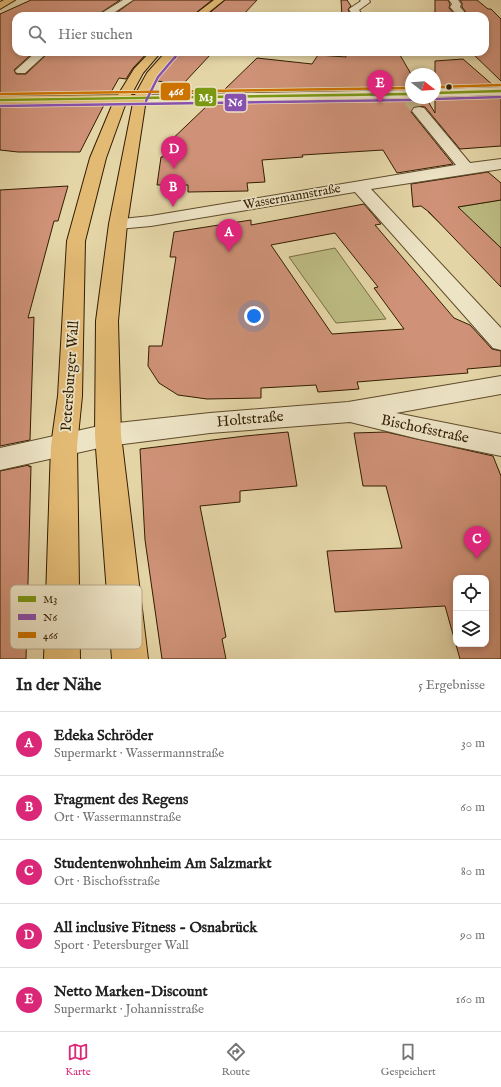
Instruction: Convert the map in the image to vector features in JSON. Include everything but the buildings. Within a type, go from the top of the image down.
[{"type":"main road","points":[[0,6],[11,0]]},
{"type":"main road","points":[[204,12],[220,0]]},
{"type":"main road","points":[[219,12],[230,4]]},
{"type":"main road","name":"Petersburger Wall","points":[[63,585],[64,446],[70,396],[76,241],[98,158],[121,99],[138,71],[152,56]]},
{"type":"main road","points":[[123,585],[108,435],[107,321],[118,224],[140,99],[145,86],[154,72],[168,56]]},
{"type":"main road","points":[[0,100],[140,99]]},
{"type":"main road","name":"Petersburger Wall","points":[[62,649],[62,659]]},
{"type":"main road","points":[[129,649],[130,659]]},
{"type":"street","points":[[109,12],[129,0]]},
{"type":"street","points":[[453,0],[458,4],[455,7],[459,12]]},
{"type":"street","points":[[356,12],[354,9],[365,1]]},
{"type":"street","points":[[21,71],[38,56]]},
{"type":"street","points":[[441,93],[501,91]]},
{"type":"street","points":[[140,99],[405,96]]},
{"type":"street","points":[[419,111],[466,168]]},
{"type":"street","name":"Wassermannstraße","points":[[118,224],[151,221],[466,168],[501,164]]},
{"type":"street","points":[[359,186],[501,342]]},
{"type":"street","name":"Holtstraße","points":[[0,459],[108,435],[210,422],[348,412],[501,385]]},
{"type":"street","name":"Bischofsstraße","points":[[348,412],[501,446]]},
{"type":"shaded area","points":[[501,200],[501,248],[475,223],[445,228],[428,212]]},
{"type":"shaded area","points":[[335,248],[386,319],[336,323],[289,257]]},
{"type":"tunnel","points":[[413,104],[419,111]]},
{"type":"transit line","name":"N6","points":[[146,101],[158,77],[176,56]]},
{"type":"transit line","name":"466","points":[[441,87],[501,85]]},
{"type":"transit line","name":"466","points":[[0,94],[405,88]]},
{"type":"transit line","name":"M3","points":[[441,93],[501,91]]},
{"type":"transit line","name":"M3","points":[[0,100],[405,94]]},
{"type":"transit line","name":"N6","points":[[441,99],[501,97]]},
{"type":"transit line","name":"N6","points":[[0,106],[405,100]]},
{"type":"place","name":"Netto Marken-Discount","points":[[380,103]]},
{"type":"place","name":"All inclusive Fitness - Osnabrück","points":[[174,169]]},
{"type":"place","name":"Fragment des Regens","points":[[173,207]]},
{"type":"place","name":"Edeka Schröder","points":[[229,252]]},
{"type":"place","name":"Studentenwohnheim Am Salzmarkt","points":[[477,559]]}]
